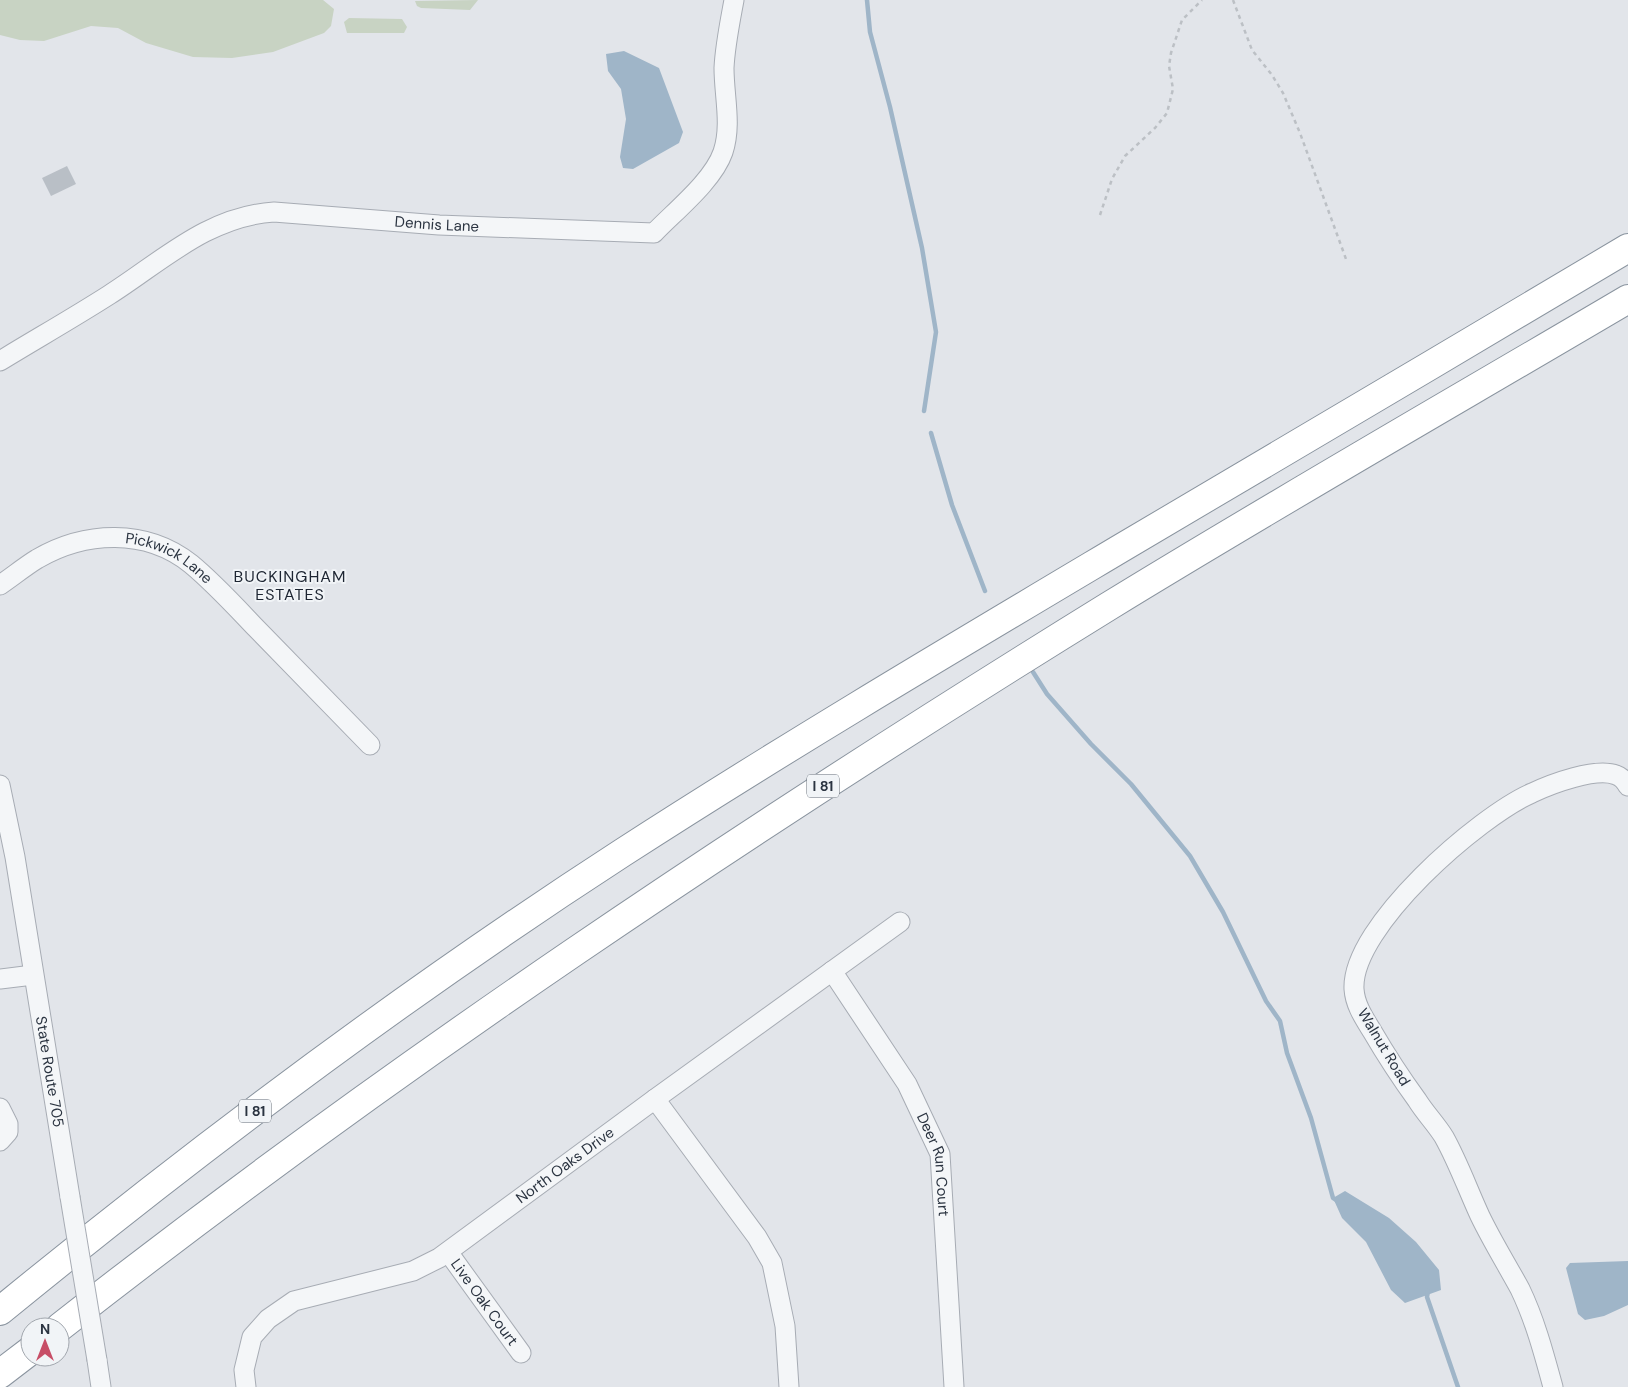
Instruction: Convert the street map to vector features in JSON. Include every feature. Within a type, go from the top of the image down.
[{"type":"highway","name":"I 81","points":[[0,1311],[147,1194],[290,1085],[457,965],[618,856],[865,700],[1628,248]]},
{"type":"highway","name":"I 81","points":[[70,1320],[332,1123],[738,841],[1113,604],[1627,300]]},
{"type":"highway","points":[[0,1374],[20,1359]]},
{"type":"street","name":"Dennis Lane","points":[[0,360],[109,295],[186,242],[214,227],[254,213],[274,212],[439,226],[654,233],[704,181],[723,153],[727,134],[724,66],[734,0]]},
{"type":"street","name":"Pickwick Lane","points":[[0,585],[37,559],[74,542],[117,537],[153,542],[190,563],[217,588],[370,745]]},
{"type":"street","name":"Walnut Road","points":[[1553,1387],[1534,1323],[1520,1290],[1481,1218],[1444,1137],[1387,1057],[1360,1011],[1354,989],[1355,975],[1372,937],[1403,897],[1431,867],[1458,843],[1501,811],[1533,792],[1580,777],[1606,773],[1616,774],[1628,786]]},
{"type":"street","name":"State Route 705","points":[[0,785],[15,857],[101,1387]]},
{"type":"street","name":"North Oaks Drive","points":[[246,1387],[244,1370],[252,1337],[268,1319],[294,1301],[413,1271],[448,1252],[654,1099],[900,922]]},
{"type":"street","name":"Deer Run Court","points":[[832,971],[907,1084],[940,1154],[954,1387]]},
{"type":"street","points":[[0,979],[33,975]]},
{"type":"street","points":[[654,1099],[758,1237],[772,1263],[785,1326],[789,1387]]},
{"type":"street","points":[[0,1108],[8,1124],[8,1132],[0,1141]]},
{"type":"street","name":"Live Oak Court","points":[[448,1252],[521,1353]]},
{"type":"path","points":[[1100,215],[1112,179],[1125,156],[1155,128],[1167,113],[1173,89],[1169,66],[1170,53],[1182,20],[1202,0]]},
{"type":"path","points":[[1233,0],[1252,50],[1272,75],[1290,109],[1346,259]]},
{"type":"green space","points":[[0,0],[323,0],[334,9],[331,26],[324,33],[273,52],[232,58],[193,57],[146,43],[118,28],[91,26],[44,41],[20,40],[0,35]]},
{"type":"green space","points":[[478,0],[470,10],[421,8],[417,6],[415,1]]},
{"type":"green space","points":[[349,18],[402,19],[407,27],[404,33],[347,33],[344,22]]},
{"type":"water","points":[[624,51],[659,68],[683,132],[679,143],[633,169],[623,168],[620,157],[626,119],[621,89],[608,71],[606,54]]},
{"type":"water","points":[[1345,1191],[1389,1218],[1416,1242],[1439,1270],[1441,1290],[1405,1303],[1391,1290],[1366,1242],[1342,1218],[1333,1198]]},
{"type":"water","points":[[1628,1261],[1628,1305],[1604,1316],[1585,1320],[1578,1314],[1566,1268],[1570,1263]]},
{"type":"building","points":[[67,166],[76,184],[51,196],[42,178]]},
{"type":"waterway","points":[[867,0],[870,32],[890,107],[922,248],[936,332],[924,411]]},
{"type":"waterway","points":[[931,433],[952,505],[985,591]]},
{"type":"waterway","points":[[1033,672],[1047,694],[1091,744],[1131,784],[1190,856],[1223,912],[1266,1001],[1280,1021],[1287,1053],[1311,1118],[1333,1198],[1336,1200]]},
{"type":"waterway","points":[[1428,1291],[1427,1297],[1458,1387]]},
{"type":"district","name":"BUCKINGHAM ESTATES","points":[[290,585]]}]
